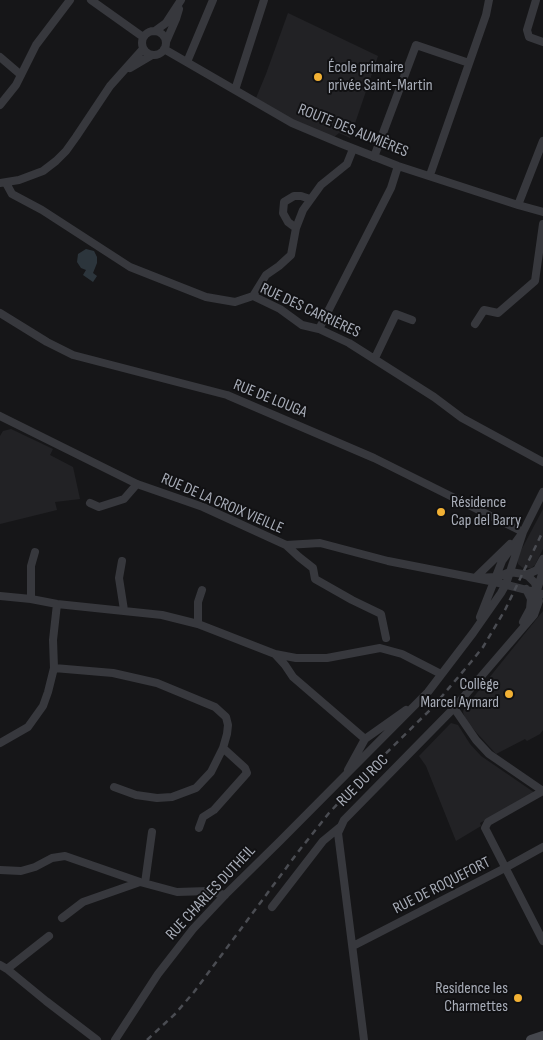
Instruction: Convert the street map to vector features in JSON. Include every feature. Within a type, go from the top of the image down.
[{"type":"street","points":[[0,105],[21,75],[36,45],[70,0]]},
{"type":"street","points":[[187,62],[213,0]]},
{"type":"street","points":[[235,90],[264,0]]},
{"type":"street","points":[[430,175],[470,63],[489,0]]},
{"type":"street","points":[[536,0],[527,30],[529,37],[543,42]]},
{"type":"street","points":[[94,1],[143,37]]},
{"type":"street","points":[[152,55],[143,49],[141,43],[143,37],[148,32],[155,31],[166,23],[180,2]]},
{"type":"street","points":[[122,73],[152,55],[159,54],[176,19],[180,2]]},
{"type":"street","points":[[155,31],[162,34],[165,45]]},
{"type":"street","name":"ROUTE DES AUMIÈRES","points":[[165,45],[187,62],[292,123],[398,166],[543,212]]},
{"type":"street","points":[[374,157],[416,45],[470,63]]},
{"type":"street","points":[[3,183],[42,171],[66,152],[110,86],[143,49]]},
{"type":"street","points":[[0,57],[21,75]]},
{"type":"street","points":[[518,205],[543,141]]},
{"type":"street","points":[[253,296],[266,275],[291,255],[296,228],[303,210],[321,185],[347,164],[353,149]]},
{"type":"street","points":[[319,329],[391,188],[398,166]]},
{"type":"street","name":"RUE DES CARRIÈRES","points":[[3,183],[12,194],[42,210],[130,267],[206,297],[235,302],[253,296],[280,309],[302,325],[319,329],[349,343],[434,397],[462,418],[543,462]]},
{"type":"street","points":[[296,228],[288,222],[283,214],[284,202],[294,196],[310,199]]},
{"type":"street","points":[[475,324],[484,310],[498,313],[535,281],[543,224]]},
{"type":"street","name":"RUE DE LOUGA","points":[[0,313],[46,342],[73,355],[227,395],[374,458],[523,532]]},
{"type":"street","points":[[375,358],[396,314],[412,320]]},
{"type":"street","name":"RUE DE LA CROIX VIEILLE","points":[[1,419],[137,484],[203,507],[286,545],[320,543],[388,561],[475,578],[496,579],[506,584],[540,593]]},
{"type":"street","points":[[90,503],[99,506],[124,499],[137,484]]},
{"type":"street","points":[[475,578],[523,532],[543,492]]},
{"type":"street","name":"RUE CHARLES DUTHEIL","points":[[115,1040],[158,974],[194,929],[225,895],[422,699],[473,633],[506,584],[523,532]]},
{"type":"street","name":"RUE CHARLES DUTHEIL","points":[[473,633],[502,561],[523,532]]},
{"type":"street","points":[[286,545],[313,568],[315,579],[381,614],[386,638]]},
{"type":"street","points":[[32,599],[32,566],[35,552]]},
{"type":"street","points":[[523,574],[537,570],[543,559]]},
{"type":"street","points":[[122,561],[119,578],[124,610]]},
{"type":"street","name":"RUE DU ROC","points":[[364,1040],[338,840],[340,827],[344,820],[454,708],[534,615],[539,602],[543,571]]},
{"type":"street","name":"RUE DE LA CROIX VIEILLE","points":[[496,579],[510,572],[523,574]]},
{"type":"street","points":[[523,574],[535,583],[540,593]]},
{"type":"street","points":[[516,635],[530,609],[531,599],[526,589]]},
{"type":"street","points":[[198,624],[198,602],[202,590]]},
{"type":"street","points":[[0,596],[162,615],[198,624],[275,654],[296,658],[327,658],[380,648],[400,653],[441,674]]},
{"type":"street","points":[[0,743],[22,731],[33,721],[43,706],[54,668],[53,640],[57,604]]},
{"type":"street","points":[[516,635],[531,624],[543,608]]},
{"type":"street","points":[[275,654],[293,677],[364,739]]},
{"type":"street","points":[[54,668],[113,673],[157,683],[215,707],[226,717],[228,734],[223,748],[211,772],[196,788],[172,797],[157,798],[136,795],[114,787]]},
{"type":"street","name":"RUE CHARLES DUTHEIL","points":[[343,778],[364,739],[422,699]]},
{"type":"street","points":[[454,708],[476,740],[489,754],[543,791],[488,822],[485,828],[543,940]]},
{"type":"street","points":[[199,828],[203,817],[214,810],[248,773],[223,748]]},
{"type":"street","points":[[272,908],[323,841],[340,827]]},
{"type":"street","points":[[142,883],[152,832]]},
{"type":"street","name":"RUE DE ROQUEFORT","points":[[352,946],[543,847]]},
{"type":"street","points":[[0,870],[21,871],[36,867],[52,858],[65,856],[142,883],[177,892],[208,891],[225,895]]},
{"type":"street","points":[[62,918],[83,902],[142,883]]},
{"type":"street","points":[[49,936],[4,967],[97,1040]]},
{"type":"street","points":[[531,1040],[543,1036]]},
{"type":"shaded area","name":"École primaire privée Saint-Martin","points":[[288,13],[378,56],[350,138],[339,133],[334,137],[294,121],[256,98]]},
{"type":"shaded area","points":[[86,249],[94,251],[97,257],[93,273],[97,276],[93,282],[83,275],[86,270],[81,268],[77,262],[78,254]]},
{"type":"shaded area","points":[[11,429],[53,449],[50,455],[73,467],[80,499],[55,502],[57,510],[0,524],[0,436],[3,431]]},
{"type":"shaded area","points":[[543,509],[543,549],[535,565],[531,568],[523,568],[518,564],[517,558]]},
{"type":"shaded area","name":"Collège Marcel Aymard","points":[[543,611],[543,730],[540,734],[527,741],[525,739],[496,754],[466,721],[463,712]]},
{"type":"shaded area","points":[[451,723],[458,725],[470,744],[481,756],[535,793],[480,823],[481,826],[456,841],[426,766],[419,756]]},
{"type":"railway","points":[[147,1040],[175,1014],[194,992],[329,813],[372,767],[432,708],[483,647],[505,610],[543,531]]},
{"type":"place","name":"École primaire privée Saint-Martin","points":[[318,77]]},
{"type":"place","name":"Résidence Cap del Barry","points":[[441,512]]},
{"type":"place","name":"Collège Marcel Aymard","points":[[509,694]]},
{"type":"place","name":"Residence les Charmettes","points":[[518,998]]}]
